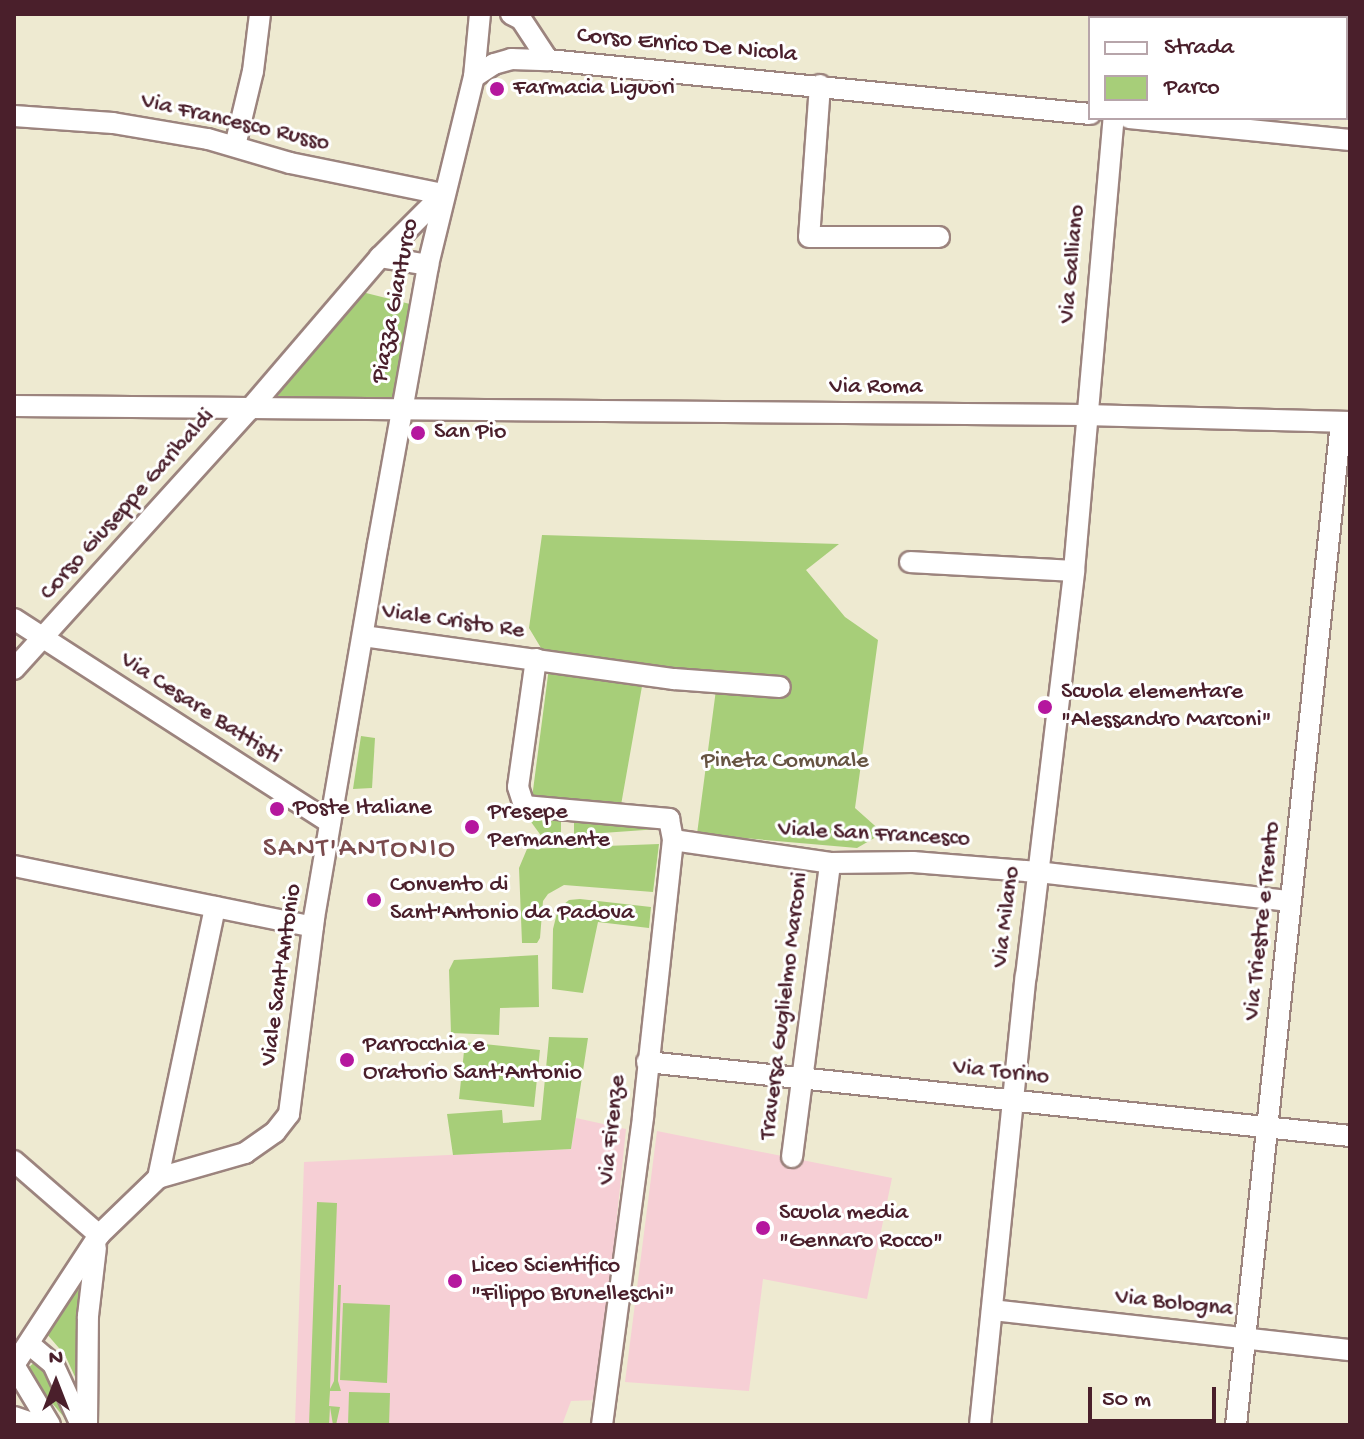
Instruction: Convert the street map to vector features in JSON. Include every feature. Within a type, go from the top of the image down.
[{"type":"street","points":[[235,146],[255,60],[260,14]]},
{"type":"street","points":[[443,194],[474,77],[480,14]]},
{"type":"street","name":"Corso Enrico De Nicola","points":[[519,16],[548,60]]},
{"type":"street","name":"Corso Enrico De Nicola","points":[[474,77],[494,64],[511,59],[548,60],[1088,114]]},
{"type":"street","name":"Corso Enrico De Nicola","points":[[820,85],[809,237],[939,237]]},
{"type":"street","name":"Via Francesco Russo","points":[[14,116],[113,123],[235,146],[290,163],[443,194]]},
{"type":"street","name":"Via Galliano","points":[[1085,415],[1114,120]]},
{"type":"street","points":[[1149,120],[1350,140]]},
{"type":"street","name":"Piazza Gianturco","points":[[249,410],[380,257],[443,194]]},
{"type":"street","name":"Piazza Gianturco","points":[[249,410],[402,412],[443,194]]},
{"type":"street","points":[[380,257],[428,265]]},
{"type":"street","points":[[14,406],[249,410]]},
{"type":"street","name":"Corso Giuseppe Garibaldi","points":[[14,669],[249,410]]},
{"type":"street","name":"Via Roma","points":[[402,412],[1085,415],[1345,422]]},
{"type":"street","name":"Viale Sant'Antonio","points":[[14,1365],[99,1235],[158,1178],[245,1153],[275,1132],[289,1114],[313,927],[402,412]]},
{"type":"street","name":"Via Milano","points":[[980,1425],[1038,872],[1074,571],[1085,415]]},
{"type":"street","name":"Via Triestre e Trento","points":[[1236,1425],[1290,901],[1345,422]]},
{"type":"street","points":[[910,562],[1074,571]]},
{"type":"street","name":"Via Cesare Battisti","points":[[14,619],[330,823]]},
{"type":"street","name":"Viale Cristo Re","points":[[363,636],[674,679],[780,687]]},
{"type":"street","points":[[536,659],[518,787],[524,806],[669,819],[673,840]]},
{"type":"street","name":"Viale San Francesco","points":[[673,840],[830,863],[913,862],[1038,872],[1290,901]]},
{"type":"street","name":"Via Firenze","points":[[602,1425],[643,1116],[673,840]]},
{"type":"street","name":"Traversa Guglielmo Marconi","points":[[792,1157],[830,863]]},
{"type":"street","points":[[14,866],[313,927]]},
{"type":"street","points":[[158,1178],[215,907]]},
{"type":"street","name":"Via Torino","points":[[647,1062],[1350,1136]]},
{"type":"street","points":[[14,1161],[99,1235],[88,1316],[84,1425]]},
{"type":"street","name":"Via Bologna","points":[[992,1310],[1350,1350]]},
{"type":"street","points":[[29,1344],[53,1364],[84,1425]]},
{"type":"street","points":[[14,1365],[50,1425]]},
{"type":"street","points":[[14,1417],[37,1425]]},
{"type":"shaded area","name":"Liceo Scientifico \"Filippo Brunelleschi\"","points":[[576,1118],[626,1129],[598,1400],[571,1401],[562,1425],[295,1425],[304,1162],[571,1149]]},
{"type":"shaded area","name":"Scuola media \"Gennaro Rocco\"","points":[[657,1131],[892,1178],[867,1299],[763,1279],[749,1391],[625,1382]]},
{"type":"green space","points":[[362,292],[414,305],[395,404],[271,404]]},
{"type":"green space","name":"Pineta Comunale","points":[[542,535],[839,544],[806,570],[845,617],[878,640],[855,808],[883,833],[857,848],[697,834],[717,682],[644,675],[621,805],[532,798],[551,652],[541,648],[529,628]]},
{"type":"green space","points":[[361,736],[375,738],[372,788],[353,789]]},
{"type":"green space","points":[[526,815],[561,818],[561,836],[542,837]]},
{"type":"green space","points":[[574,818],[658,824],[659,829],[574,835]]},
{"type":"green space","points":[[659,844],[653,892],[564,885],[548,894],[543,901],[537,943],[522,943],[519,868],[527,849]]},
{"type":"green space","points":[[569,900],[651,907],[649,928],[598,922],[583,993],[552,989],[553,929],[558,909]]},
{"type":"green space","points":[[538,955],[539,1007],[500,1008],[499,1035],[451,1033],[449,970],[454,960]]},
{"type":"green space","points":[[549,1037],[588,1038],[571,1149],[453,1155],[447,1114],[502,1110],[503,1123],[541,1120]]},
{"type":"green space","points":[[465,1042],[540,1050],[534,1107],[459,1099]]},
{"type":"green space","points":[[317,1202],[337,1203],[330,1389],[334,1381],[338,1285],[341,1285],[338,1381],[341,1391],[330,1391],[329,1406],[340,1407],[336,1425],[333,1425],[330,1407],[329,1425],[309,1425]]},
{"type":"green space","points":[[79,1285],[76,1379],[65,1355],[46,1333]]},
{"type":"green space","points":[[343,1303],[390,1305],[387,1383],[340,1380]]},
{"type":"green space","points":[[36,1361],[44,1362],[69,1423],[29,1376],[29,1367]]},
{"type":"green space","points":[[349,1392],[390,1393],[389,1425],[348,1425]]},
{"type":"place","name":"Farmacia Liguori","points":[[497,89]]},
{"type":"place","name":"San Pio","points":[[418,433]]},
{"type":"place","name":"Scuola elementare \"Alessandro Marconi\"","points":[[1045,707]]},
{"type":"place","name":"Poste Italiane","points":[[277,809]]},
{"type":"place","name":"Presepe Permanente","points":[[472,827]]},
{"type":"place","name":"Convento di Sant'Antonio da Padova","points":[[374,900]]},
{"type":"place","name":"Parrocchia e Oratorio Sant'Antonio","points":[[347,1060]]},
{"type":"place","name":"Scuola media \"Gennaro Rocco\"","points":[[763,1228]]},
{"type":"place","name":"Liceo Scientifico \"Filippo Brunelleschi\"","points":[[455,1281]]},
{"type":"district","name":"SANT'ANTONIO","points":[[360,850]]}]
